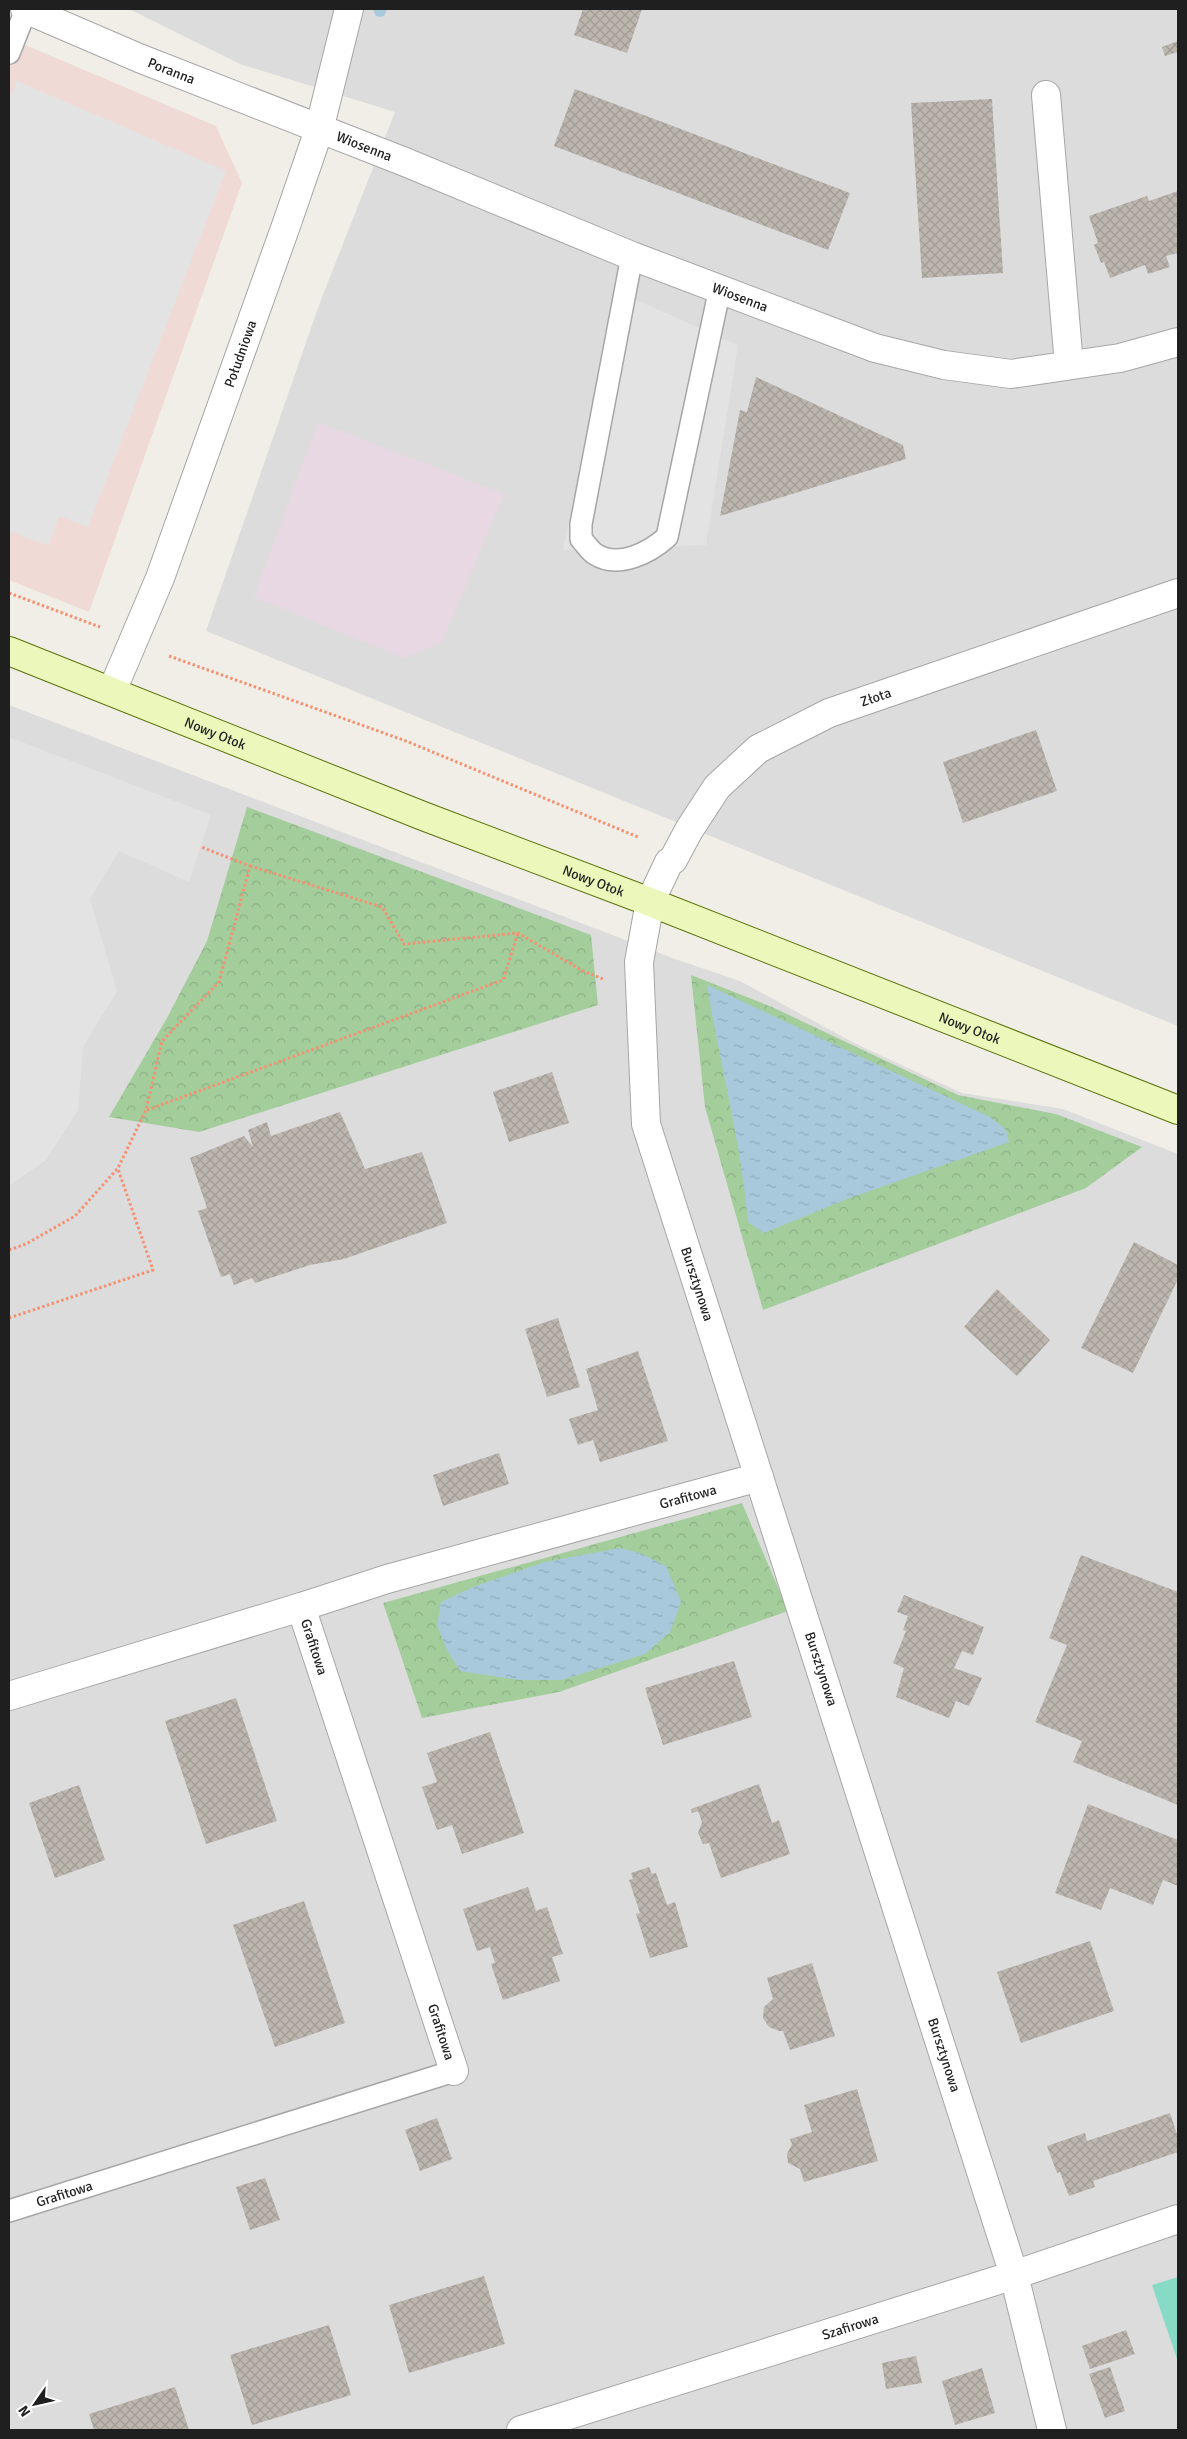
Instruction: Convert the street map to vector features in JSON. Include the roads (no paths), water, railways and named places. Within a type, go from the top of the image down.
[{"type":"main road","name":"Nowy Otok","points":[[9,651],[423,816],[650,902],[1178,1110]]},
{"type":"street","name":"Poranna","points":[[25,9],[319,130]]},
{"type":"street","name":"Południowa","points":[[112,692],[160,578],[319,130],[350,9]]},
{"type":"street","points":[[1046,95],[1070,365]]},
{"type":"street","name":"Wiosenna","points":[[319,130],[405,162],[632,256],[875,348],[944,365],[1011,374],[1120,358],[1178,342]]},
{"type":"street","name":"Złota","points":[[650,902],[669,862],[673,860],[689,830],[716,788],[758,749],[828,714],[1178,593]]},
{"type":"street","name":"Bursztynowa","points":[[650,902],[639,962],[646,1124],[1014,2275],[1052,2430]]},
{"type":"street","name":"Grafitowa","points":[[9,1696],[387,1579],[759,1477]]},
{"type":"street","name":"Grafitowa","points":[[301,1607],[454,2071]]},
{"type":"street","name":"Szafirowa","points":[[521,2430],[1014,2275],[1178,2219]]},
{"type":"lane","points":[[9,53],[25,9]]},
{"type":"lane","points":[[632,256],[581,524],[582,539],[595,554],[614,560],[638,556],[658,545],[667,537],[720,288]]},
{"type":"lane","name":"Grafitowa","points":[[9,2211],[454,2071]]},
{"type":"water","points":[[707,985],[990,1117],[1006,1130],[1009,1142],[847,1199],[764,1233],[748,1222],[735,1133]]},
{"type":"water","points":[[620,1548],[640,1553],[666,1566],[681,1602],[670,1632],[645,1654],[562,1680],[519,1680],[460,1671],[447,1650],[437,1625],[441,1602],[473,1587],[545,1562]]}]
